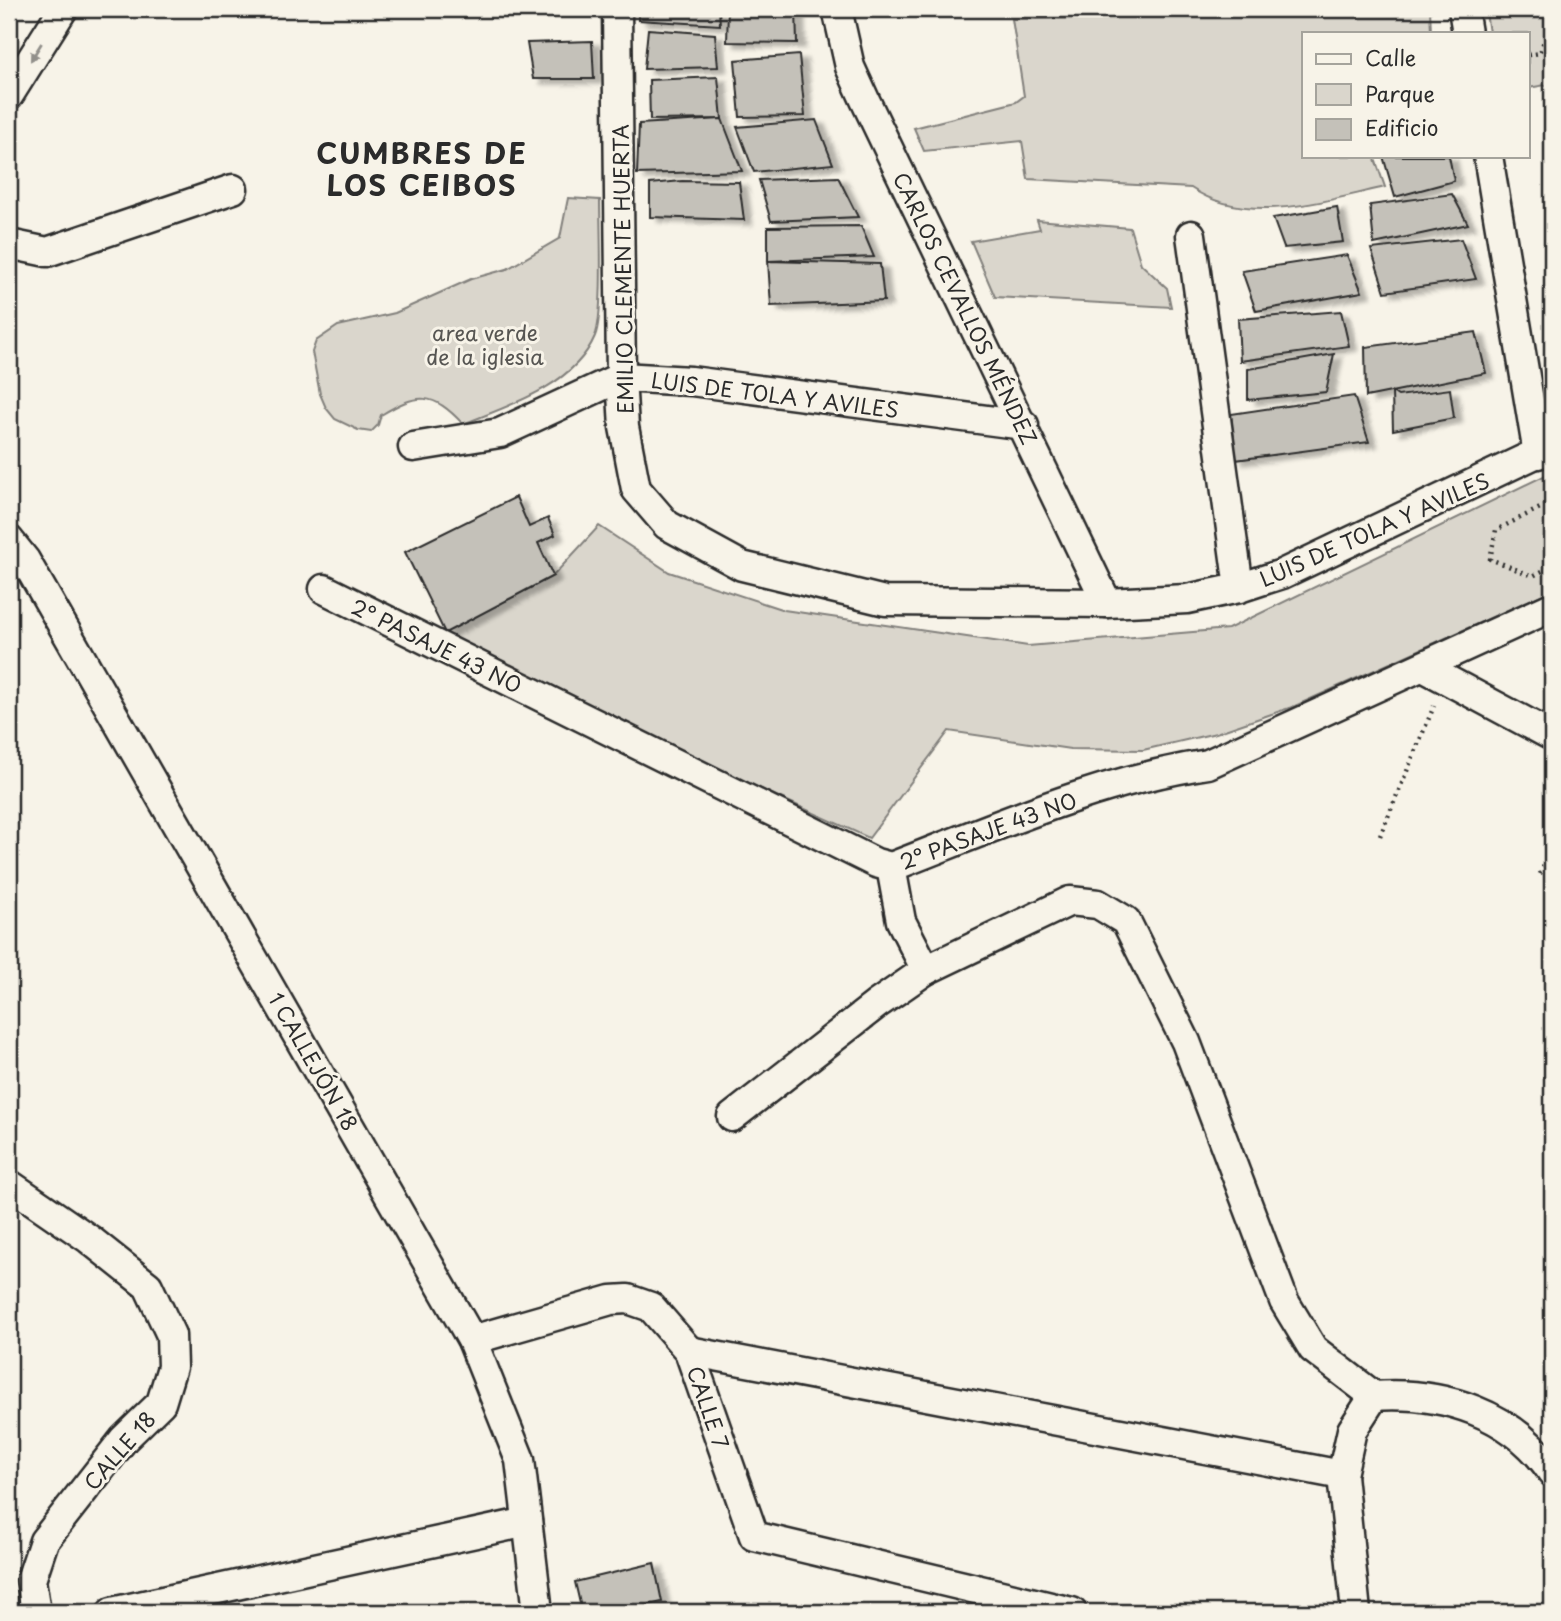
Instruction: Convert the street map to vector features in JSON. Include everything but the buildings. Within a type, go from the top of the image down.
[{"type":"street","points":[[9,95],[63,9]]},
{"type":"street","name":"EMILIO CLEMENTE HUERTA","points":[[617,9],[621,377],[624,427],[636,489],[667,525],[742,566],[885,601],[1107,603]]},
{"type":"street","name":"CARLOS CEVALLOS MÉNDEZ","points":[[837,9],[839,28],[850,67],[1024,425],[1107,603]]},
{"type":"street","points":[[1463,9],[1467,32]]},
{"type":"street","points":[[1488,158],[1545,450]]},
{"type":"street","points":[[9,244],[47,252],[233,190]]},
{"type":"street","points":[[1191,235],[1239,588]]},
{"type":"street","name":"LUIS DE TOLA Y AVILES","points":[[413,447],[500,433],[621,377],[691,382],[1024,425]]},
{"type":"street","name":"LUIS DE TOLA Y AVILES","points":[[1107,603],[1187,598],[1239,588],[1282,574],[1545,450]]},
{"type":"street","name":"1 CALLEJÓN 18","points":[[9,540],[25,560],[472,1340],[520,1461],[538,1612]]},
{"type":"street","name":"2° PASAJE 43 NO","points":[[324,589],[852,851],[891,867],[1056,803],[1162,771],[1208,764],[1434,673],[1552,607]]},
{"type":"street","points":[[1434,673],[1552,736]]},
{"type":"street","points":[[891,867],[901,921],[926,970]]},
{"type":"street","points":[[733,1117],[877,1004],[926,970],[1070,901],[1098,904],[1126,921],[1186,1042],[1284,1301],[1313,1349],[1374,1396],[1403,1394],[1453,1402],[1508,1424],[1552,1472]]},
{"type":"street","name":"CALLE 18","points":[[9,1184],[89,1239],[148,1286],[171,1335],[172,1367],[161,1403],[124,1439],[44,1541],[31,1580],[36,1612]]},
{"type":"street","name":"CALLE 7","points":[[472,1340],[611,1300],[628,1299],[651,1307],[689,1351],[754,1536],[1072,1612]]},
{"type":"street","points":[[689,1351],[1342,1475]]},
{"type":"street","points":[[1356,1612],[1342,1475],[1352,1430],[1374,1396]]},
{"type":"street","points":[[111,1612],[527,1522]]},
{"type":"path","points":[[1530,55],[1541,53],[1546,34],[1552,30]]},
{"type":"path","points":[[1552,502],[1496,530],[1490,559],[1533,576],[1552,566]]},
{"type":"path","points":[[1380,836],[1434,673]]},
{"type":"path","points":[[1540,874],[1552,848]]},
{"type":"green space","points":[[1120,9],[1430,9],[1431,32],[1302,32],[1302,158],[1375,158],[1385,187],[1312,203],[1261,208],[1236,206],[1191,188],[1028,179],[1022,141],[924,151],[914,128],[1016,102],[1024,96],[1012,19],[1084,18]]},
{"type":"green space","points":[[1505,9],[1552,9],[1552,84],[1530,88],[1530,32],[1489,32],[1486,12]]},
{"type":"green space","name":"area verde de la iglesia","points":[[568,198],[600,200],[601,291],[598,325],[585,353],[572,368],[538,392],[463,424],[443,406],[425,399],[415,399],[394,407],[381,415],[378,425],[371,432],[358,430],[335,419],[320,394],[312,352],[316,341],[338,326],[395,313],[471,279],[507,269],[560,238]]},
{"type":"green space","points":[[1037,220],[1130,228],[1141,264],[1167,288],[1171,307],[995,297],[971,241],[1040,229]]},
{"type":"green space","points":[[1552,472],[1552,590],[1295,706],[1216,733],[1143,750],[1070,749],[949,731],[869,838],[576,705],[445,633],[553,576],[599,526],[669,572],[784,610],[1028,646],[1228,629]]},
{"type":"district","name":"CUMBRES DE LOS CEIBOS","points":[[422,168]]}]
